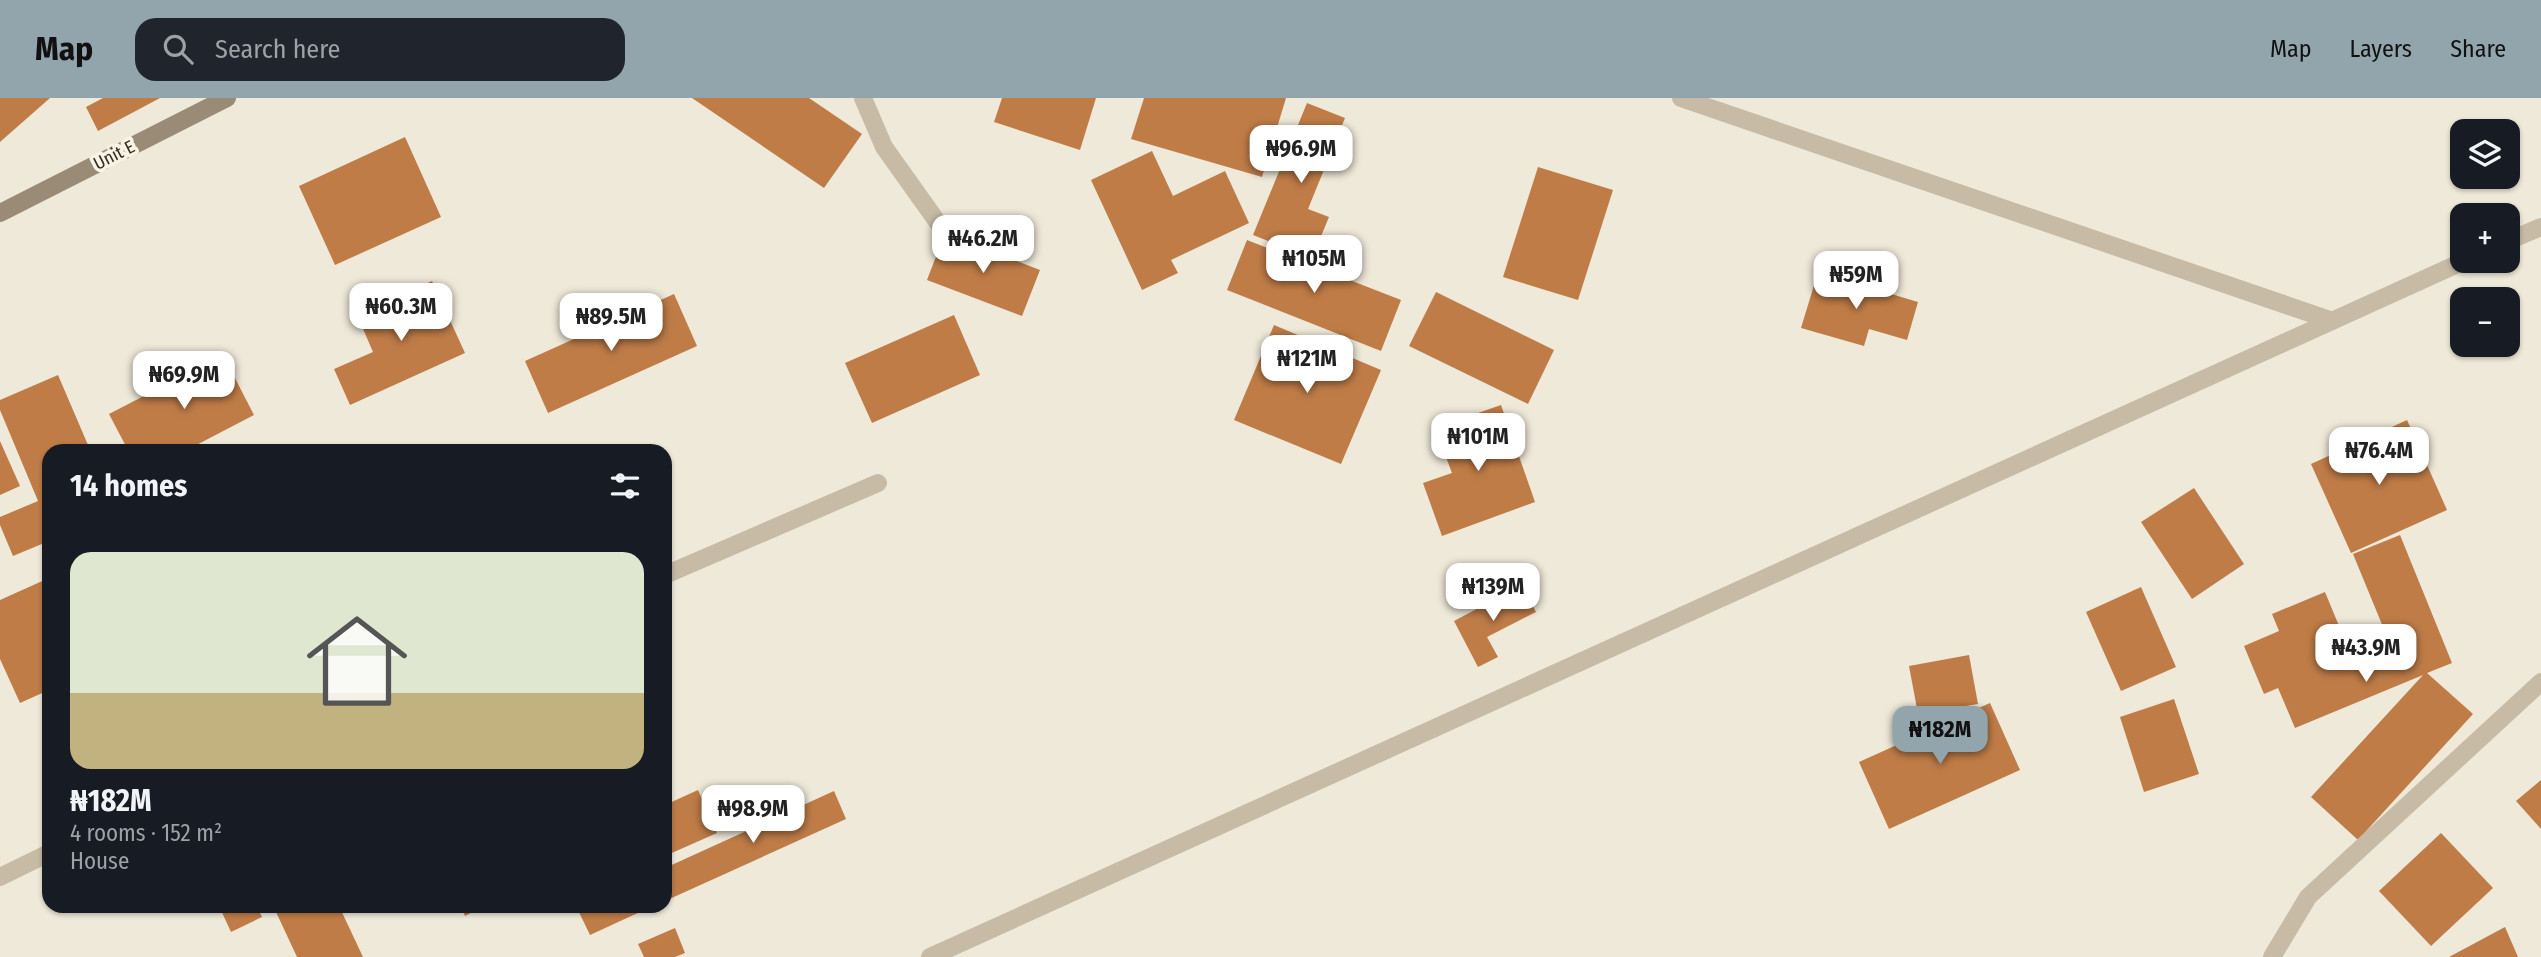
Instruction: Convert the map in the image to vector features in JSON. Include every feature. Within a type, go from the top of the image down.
[{"type":"street","name":"Unit E","points":[[0,213],[227,98]]},
{"type":"street","points":[[863,98],[884,147],[941,227]]},
{"type":"street","points":[[1681,98],[2330,320]]},
{"type":"street","points":[[2520,236],[2541,226]]},
{"type":"street","points":[[930,957],[2450,267]]},
{"type":"street","points":[[672,572],[878,484]]},
{"type":"street","points":[[2272,957],[2308,897],[2541,682]]},
{"type":"street","points":[[0,877],[42,856]]},
{"type":"building","points":[[0,98],[50,98],[0,142]]},
{"type":"building","points":[[103,98],[160,98],[98,131],[86,107]]},
{"type":"building","points":[[692,98],[809,98],[862,134],[824,188]]},
{"type":"building","points":[[1002,98],[1096,98],[1080,150],[994,122]]},
{"type":"building","points":[[1144,98],[1286,98],[1262,177],[1131,139]]},
{"type":"building","points":[[1307,103],[1345,118],[1308,209],[1329,217],[1312,258],[1253,235]]},
{"type":"building","points":[[405,137],[441,217],[335,265],[299,186]]},
{"type":"building","points":[[1152,151],[1173,196],[1225,171],[1249,223],[1171,260],[1178,273],[1142,290],[1091,180]]},
{"type":"building","points":[[1538,167],[1613,190],[1578,300],[1503,277]]},
{"type":"building","points":[[945,233],[1040,270],[1022,316],[927,280]]},
{"type":"building","points":[[1247,240],[1401,300],[1381,351],[1227,290]]},
{"type":"building","points":[[1818,272],[1918,302],[1907,340],[1869,329],[1864,346],[1801,328]]},
{"type":"building","points":[[432,281],[465,353],[350,405],[334,369],[373,352],[357,315]]},
{"type":"building","points":[[1436,292],[1554,350],[1528,404],[1409,346]]},
{"type":"building","points":[[674,294],[697,346],[548,413],[525,361]]},
{"type":"building","points":[[954,315],[980,375],[872,423],[845,363]]},
{"type":"building","points":[[1274,325],[1381,370],[1341,464],[1234,420]]},
{"type":"building","points":[[223,355],[254,415],[198,444],[125,444],[109,414]]},
{"type":"building","points":[[58,375],[88,444],[42,444],[42,544],[13,556],[0,525],[0,517],[38,501],[0,410],[0,400]]},
{"type":"building","points":[[1501,405],[1535,502],[1442,536],[1423,483],[1452,473],[1435,428]]},
{"type":"building","points":[[2407,420],[2447,510],[2351,553],[2311,464]]},
{"type":"building","points":[[0,441],[20,486],[0,495]]},
{"type":"building","points":[[2194,488],[2244,564],[2192,599],[2141,522]]},
{"type":"building","points":[[2400,535],[2452,663],[2427,673],[2473,714],[2358,840],[2311,797],[2423,675],[2295,728],[2278,688],[2264,694],[2244,646],[2279,631],[2272,614],[2325,592],[2351,655],[2388,639],[2353,554]]},
{"type":"building","points":[[42,581],[42,693],[20,703],[0,659],[0,600]]},
{"type":"building","points":[[1522,585],[1536,612],[1487,637],[1498,657],[1478,667],[1454,621]]},
{"type":"building","points":[[2141,587],[2176,667],[2121,691],[2086,612]]},
{"type":"building","points":[[1969,655],[1978,704],[1918,714],[1909,666]]},
{"type":"building","points":[[2174,699],[2199,774],[2144,792],[2120,717]]},
{"type":"building","points":[[1990,703],[2020,770],[1889,829],[1859,762]]},
{"type":"building","points":[[2541,780],[2541,829],[2516,801]]},
{"type":"building","points":[[698,790],[717,833],[672,853],[672,802]]},
{"type":"building","points":[[834,791],[846,819],[672,898],[672,865]]},
{"type":"building","points":[[2441,833],[2493,888],[2431,946],[2379,891]]},
{"type":"building","points":[[222,913],[260,913],[262,917],[231,932]]},
{"type":"building","points":[[276,913],[342,913],[363,957],[297,957]]},
{"type":"building","points":[[579,913],[638,913],[590,935]]},
{"type":"building","points":[[2505,927],[2518,957],[2449,957]]},
{"type":"building","points":[[675,928],[685,953],[675,957],[644,957],[638,944]]}]
